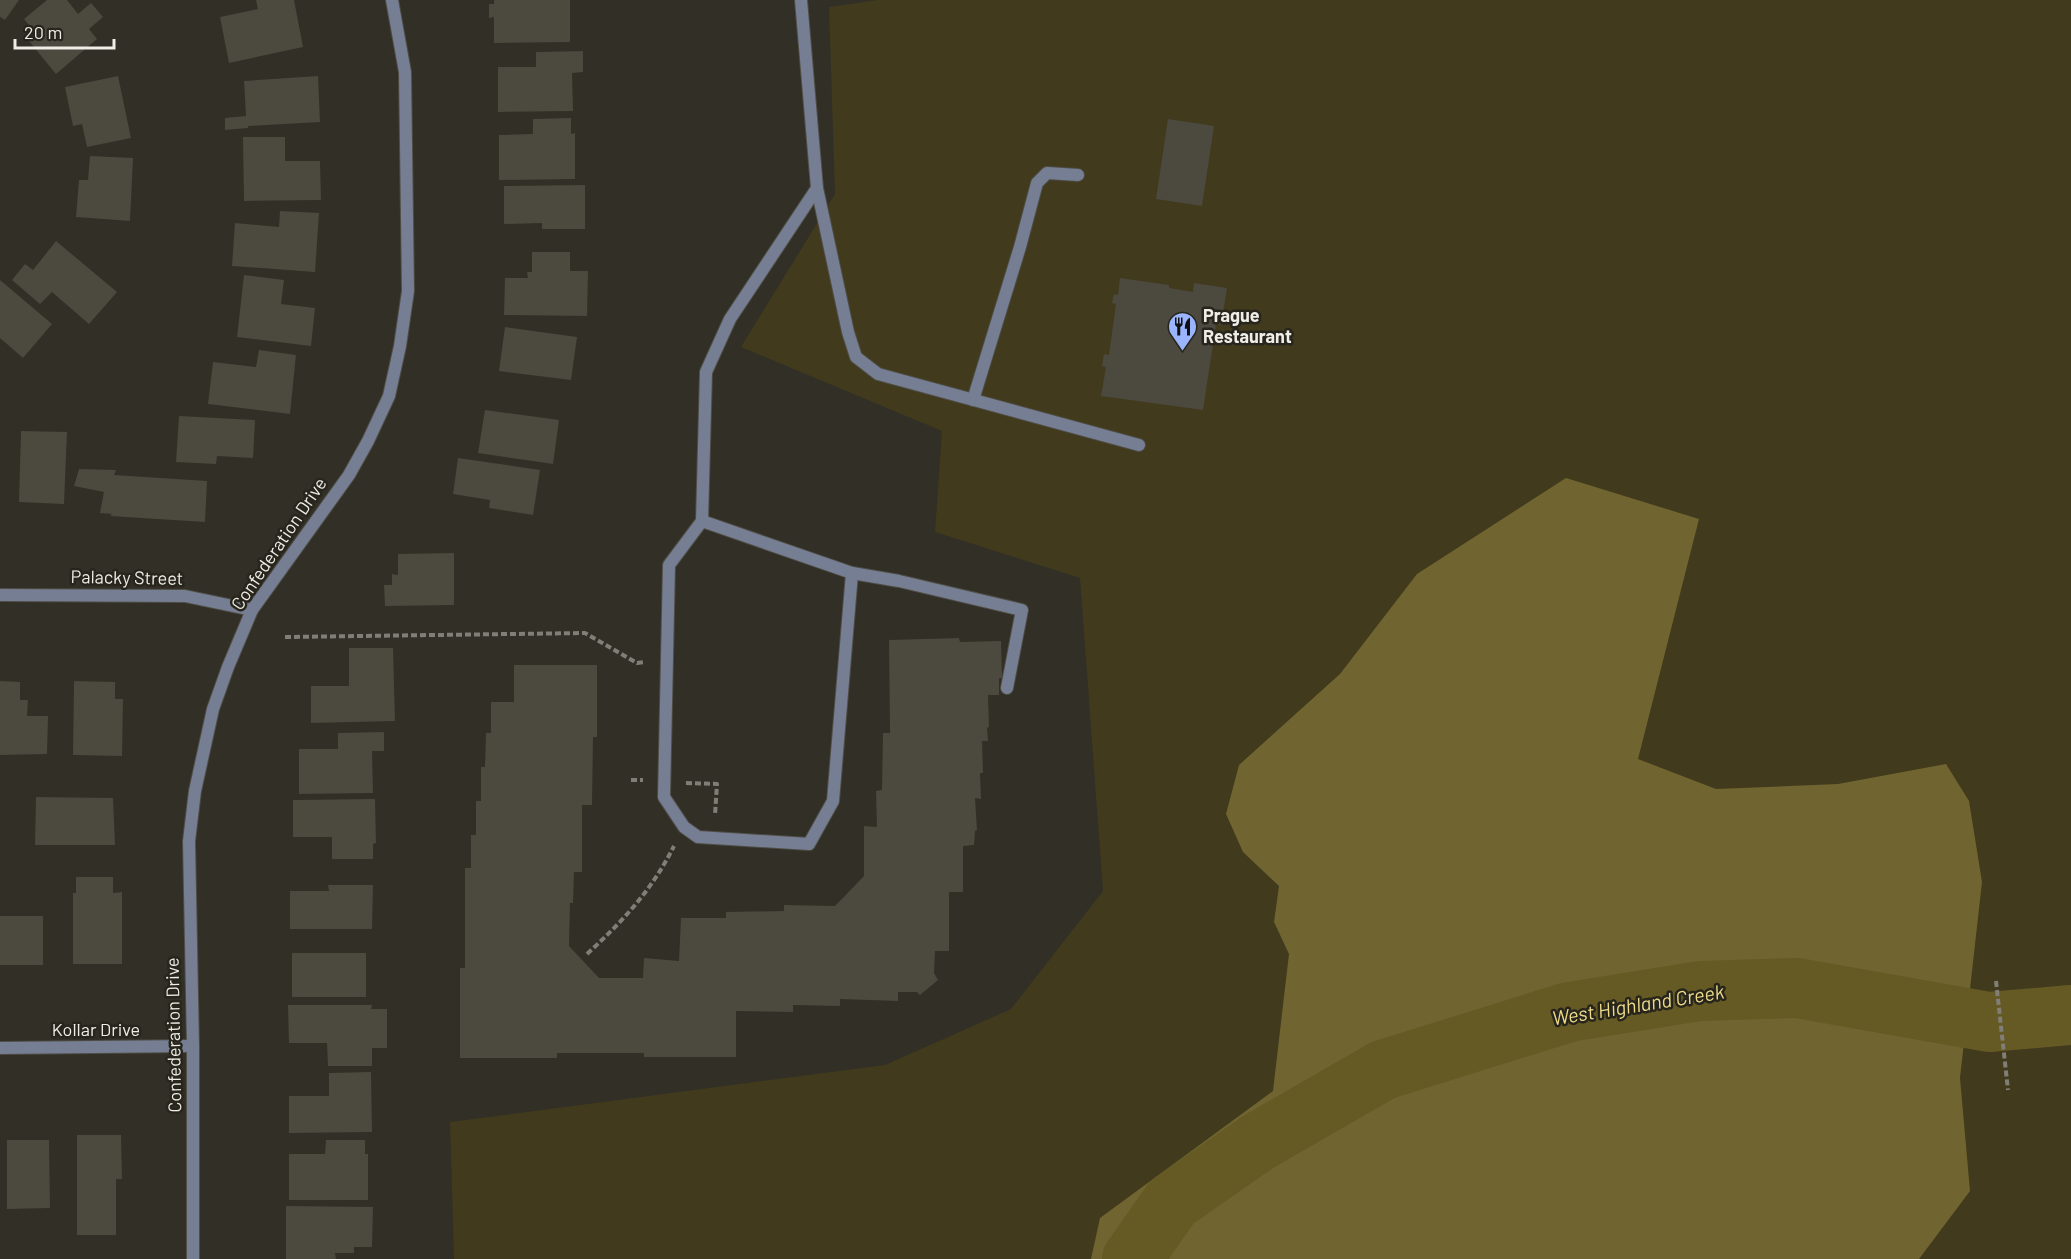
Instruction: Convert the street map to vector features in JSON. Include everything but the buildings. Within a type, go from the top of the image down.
[{"type":"street","name":"Confederation Drive","points":[[193,1259],[193,1046],[189,841],[195,791],[213,709],[252,610],[349,475],[389,396],[400,346],[408,291],[405,72],[392,0]]},
{"type":"street","points":[[801,0],[817,188],[848,332],[856,357],[878,374],[1139,445]]},
{"type":"street","points":[[973,400],[1037,183],[1047,173],[1078,175]]},
{"type":"street","points":[[817,188],[730,319],[706,372],[702,521],[669,564],[664,797],[684,827],[698,837],[809,844],[833,801],[852,573]]},
{"type":"street","points":[[702,521],[852,573],[899,581],[1022,610],[1007,688]]},
{"type":"street","name":"Palacky Street","points":[[0,595],[185,596],[252,610]]},
{"type":"street","name":"Kollar Drive","points":[[0,1048],[193,1046]]},
{"type":"path","points":[[285,637],[585,633],[637,663],[667,663]]},
{"type":"path","points":[[587,954],[625,918],[665,866],[684,827]]},
{"type":"path","points":[[1996,981],[2008,1090]]},
{"type":"shaded area","points":[[878,0],[2071,0],[2071,1259],[454,1259],[450,1122],[885,1065],[1011,1009],[1103,891],[1080,578],[935,532],[942,431],[741,347],[835,194],[829,7]]},
{"type":"shaded area","points":[[1566,478],[1699,519],[1638,759],[1716,789],[1838,784],[1946,764],[1969,801],[1982,882],[1960,1078],[1970,1191],[1919,1259],[1091,1259],[1100,1218],[1273,1091],[1289,954],[1274,922],[1279,886],[1243,852],[1226,814],[1239,765],[1340,674],[1417,574]]},
{"type":"waterway","name":"West Highland Creek","points":[[1132,1259],[1172,1202],[1258,1142],[1383,1070],[1569,1012],[1700,991],[1797,988],[1989,1022],[2071,1015]]},
{"type":"place","name":"Prague Restaurant","points":[[1182,352]]}]
